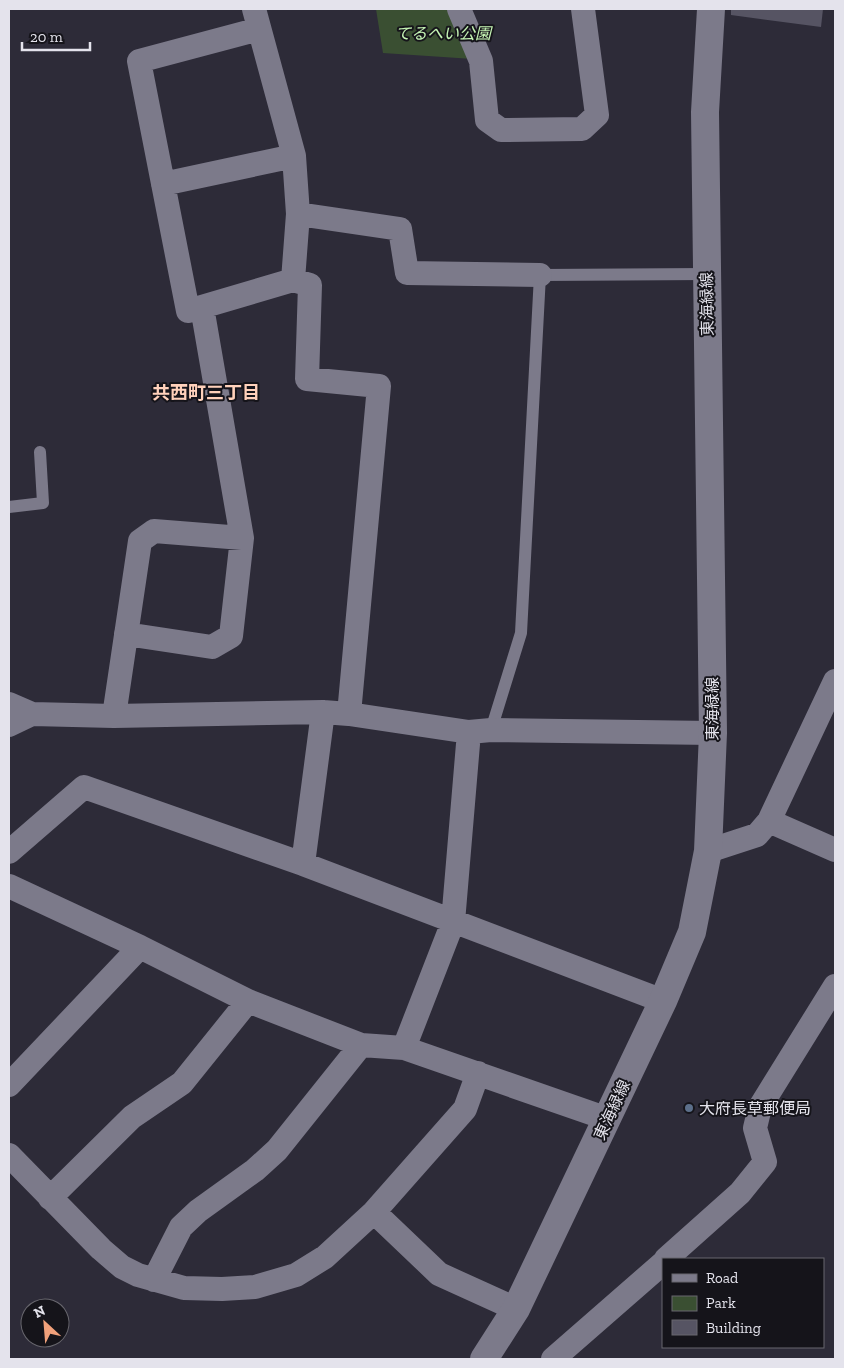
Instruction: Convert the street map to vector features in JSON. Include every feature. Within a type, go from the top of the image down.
[{"type":"main road","name":"東海緑線","points":[[484,1359],[516,1309],[663,1001],[692,932],[708,851],[713,734],[705,112],[711,9]]},
{"type":"street","points":[[459,9],[481,61],[488,120],[501,130],[582,129],[597,115],[583,9]]},
{"type":"street","points":[[293,280],[298,214],[294,156],[257,19],[139,61],[188,311],[293,280],[310,285],[307,379],[379,386],[348,714]]},
{"type":"street","points":[[163,184],[294,156]]},
{"type":"street","points":[[298,214],[400,229],[407,273],[540,275]]},
{"type":"street","points":[[126,634],[212,647],[231,636],[242,538],[202,307]]},
{"type":"street","points":[[114,716],[140,541],[154,531],[242,538]]},
{"type":"street","points":[[708,851],[757,835],[768,821],[835,681]]},
{"type":"street","points":[[9,704],[32,714],[114,716],[323,712],[480,731],[713,734]]},
{"type":"street","points":[[303,864],[323,712]]},
{"type":"street","points":[[9,725],[32,714]]},
{"type":"street","points":[[404,1048],[453,922],[480,731]]},
{"type":"street","points":[[9,852],[84,787],[303,864],[663,1001]]},
{"type":"street","points":[[768,821],[835,850]]},
{"type":"street","points":[[9,886],[140,947],[248,1001],[360,1045],[404,1048],[608,1119]]},
{"type":"street","points":[[9,1085],[140,947]]},
{"type":"street","points":[[667,1258],[740,1193],[765,1162],[755,1128],[760,1107],[835,986]]},
{"type":"street","points":[[50,1198],[132,1116],[182,1083],[248,1001]]},
{"type":"street","points":[[154,1280],[181,1227],[198,1211],[255,1170],[277,1150],[360,1045]]},
{"type":"street","points":[[9,1155],[101,1249],[122,1267],[138,1275],[184,1288],[222,1289],[255,1287],[296,1275],[325,1258],[374,1212],[465,1109],[478,1074]]},
{"type":"street","points":[[374,1212],[439,1274],[516,1309]]},
{"type":"street","points":[[552,1359],[662,1264]]},
{"type":"lane","points":[[480,731],[521,633],[540,275],[707,274]]},
{"type":"lane","points":[[9,508],[43,503],[40,452]]},
{"type":"green space","name":"てるへい公園","points":[[376,9],[466,9],[473,59],[383,53]]},
{"type":"building","points":[[731,9],[823,9],[821,27],[731,15]]},
{"type":"place","name":"大府長草郵便局","points":[[689,1108]]},
{"type":"district","name":"共西町三丁目","points":[[206,393]]}]
